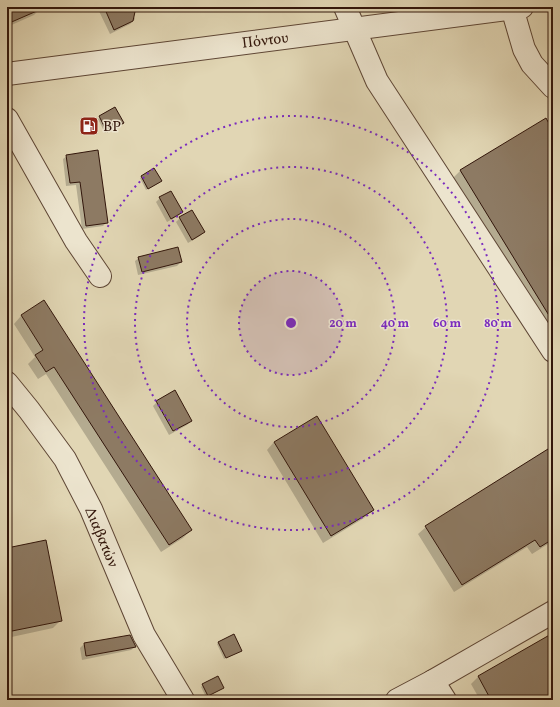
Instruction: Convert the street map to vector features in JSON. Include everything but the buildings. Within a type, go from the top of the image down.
[{"type":"street","points":[[345,7],[377,81],[553,351]]},
{"type":"street","points":[[517,8],[524,49],[532,64],[553,87]]},
{"type":"street","name":"Πόντου","points":[[7,74],[517,8]]},
{"type":"street","points":[[7,119],[76,241],[100,276]]},
{"type":"street","name":"Διαβατών","points":[[7,383],[65,459],[91,509],[144,635],[183,700]]},
{"type":"street","points":[[397,700],[553,612]]},
{"type":"street","points":[[433,681],[445,700]]},
{"type":"place","name":"BP","points":[[89,126]]}]
